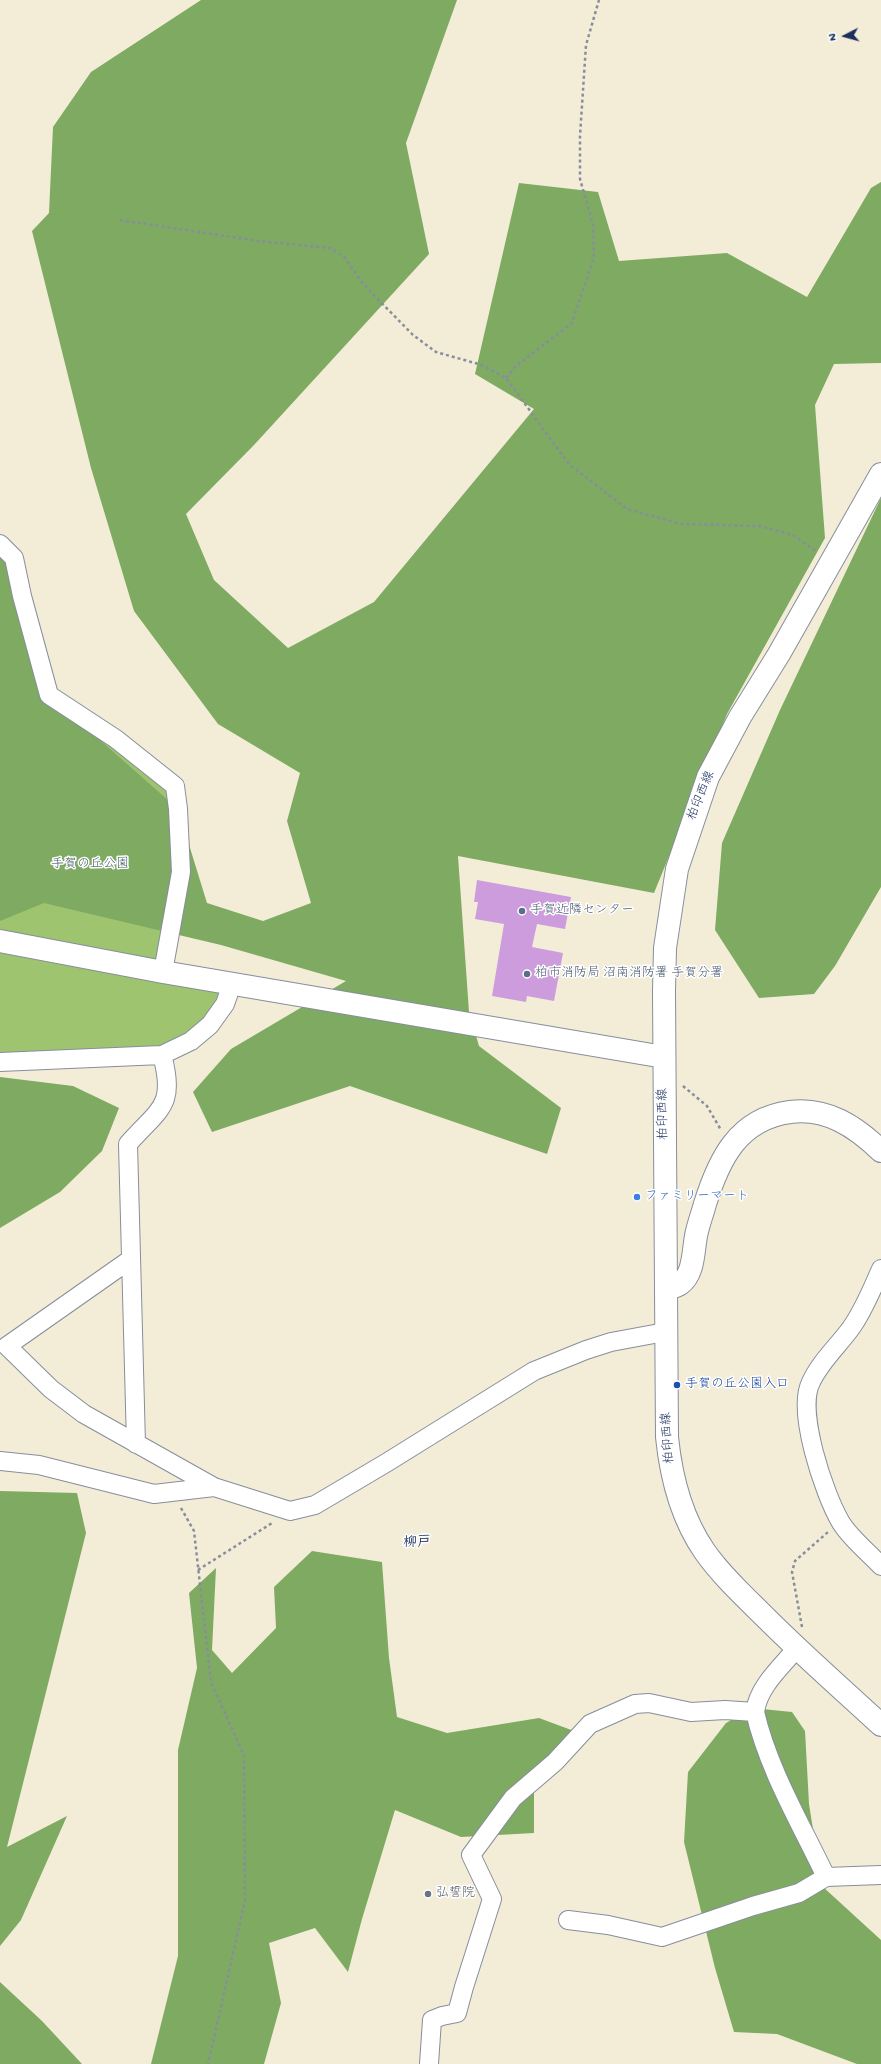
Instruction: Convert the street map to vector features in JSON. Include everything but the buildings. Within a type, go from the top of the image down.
[{"type":"main road","name":"柏印西線","points":[[881,474],[736,724],[708,777],[677,869],[665,948],[664,1066],[667,1437],[670,1465],[688,1522],[704,1551],[726,1578],[799,1638],[881,1724]]},
{"type":"main road","points":[[0,941],[664,1066]]},
{"type":"main road","points":[[666,1289],[680,1284],[687,1275],[692,1262],[696,1235],[714,1174],[728,1148],[745,1132],[764,1119],[779,1114],[802,1111],[827,1115],[851,1126],[881,1151]]},
{"type":"street","points":[[0,544],[14,558],[22,596],[49,695],[116,739],[175,786],[178,809],[181,872],[163,972]]},
{"type":"street","points":[[0,1062],[162,1055],[191,1041],[210,1025],[225,1004],[232,984]]},
{"type":"street","points":[[136,1444],[128,1144],[164,1105],[167,1094],[168,1077],[162,1055]]},
{"type":"street","points":[[131,1259],[7,1346],[51,1389],[84,1414],[214,1487],[290,1511],[316,1504],[534,1372],[586,1350],[611,1342],[665,1332]]},
{"type":"street","points":[[881,1269],[868,1299],[855,1322],[810,1382],[805,1398],[806,1423],[820,1472],[840,1522],[881,1566]]},
{"type":"street","points":[[0,1461],[39,1465],[154,1494],[214,1487]]},
{"type":"street","points":[[799,1638],[764,1688],[756,1703],[755,1712],[760,1734],[826,1877]]},
{"type":"street","points":[[429,2064],[432,2020],[457,2013],[464,1986],[492,1899],[471,1855],[513,1798],[555,1762],[590,1724],[635,1704],[649,1703],[691,1712],[725,1710],[755,1712]]},
{"type":"street","points":[[568,1920],[608,1925],[662,1937],[753,1906],[794,1895],[826,1877],[881,1875]]},
{"type":"path","points":[[506,378],[514,367],[572,323],[594,257],[593,225],[580,179],[580,136],[586,45],[599,0]]},
{"type":"path","points":[[120,220],[259,242],[330,248],[344,257],[364,284],[413,335],[436,352],[482,365],[506,378],[569,464],[627,508],[681,524],[759,526],[779,531],[793,535],[831,562]]},
{"type":"path","points":[[664,1066],[707,1106],[716,1118],[728,1148]]},
{"type":"path","points":[[173,1492],[194,1531],[211,1682],[244,1756],[245,1900],[208,2064]]},
{"type":"path","points":[[198,1570],[290,1511]]},
{"type":"path","points":[[799,1638],[792,1572],[795,1561],[840,1522]]},
{"type":"green space","points":[[201,0],[457,0],[406,143],[429,254],[254,445],[186,514],[214,580],[288,648],[374,602],[534,409],[475,374],[519,183],[598,192],[619,261],[727,253],[807,297],[871,188],[881,182],[881,363],[834,364],[815,405],[825,538],[727,714],[654,893],[458,856],[469,1012],[479,1046],[561,1108],[547,1154],[350,1086],[212,1132],[193,1092],[231,1049],[346,981],[221,945],[44,903],[0,921],[0,542],[49,695],[178,809],[207,903],[263,921],[311,903],[287,821],[300,773],[218,724],[134,611],[91,468],[32,231],[49,213],[53,127],[91,72]]},
{"type":"green space","points":[[881,498],[881,887],[835,966],[814,994],[759,998],[715,930],[722,843],[780,710]]},
{"type":"green space","name":"手賀の丘公園","points":[[0,544],[49,695],[175,786],[163,972],[232,984],[225,1004],[179,1048],[0,1062]]},
{"type":"green space","points":[[0,1077],[73,1086],[119,1108],[102,1151],[60,1192],[0,1228]]},
{"type":"green space","points":[[0,1491],[77,1493],[86,1533],[7,1847],[67,1816],[21,1920],[0,1946]]},
{"type":"green space","points":[[312,1551],[382,1562],[389,1658],[397,1717],[447,1733],[539,1718],[574,1731],[534,1784],[534,1833],[461,1837],[395,1810],[362,1919],[348,1972],[315,1928],[269,1943],[281,2003],[264,2064],[151,2064],[178,1956],[178,1750],[197,1668],[189,1593],[216,1568],[212,1650],[232,1673],[276,1628],[274,1587]]},
{"type":"green space","points":[[752,1708],[792,1712],[805,1731],[809,1804],[822,1886],[881,1940],[881,2064],[857,2064],[777,2034],[734,2032],[715,1968],[684,1842],[688,1772],[726,1723]]},
{"type":"green space","points":[[0,1982],[42,2021],[82,2064],[0,2064]]},
{"type":"place","name":"手賀近隣センター","points":[[522,911]]},
{"type":"place","name":"柏市消防局 沼南消防署 手賀分署","points":[[527,974]]},
{"type":"place","name":"ファミリーマート","points":[[637,1197]]},
{"type":"place","name":"手賀の丘公園入口","points":[[677,1385]]},
{"type":"place","name":"弘誓院","points":[[428,1894]]},
{"type":"district","name":"柳戸","points":[[417,1544]]}]
